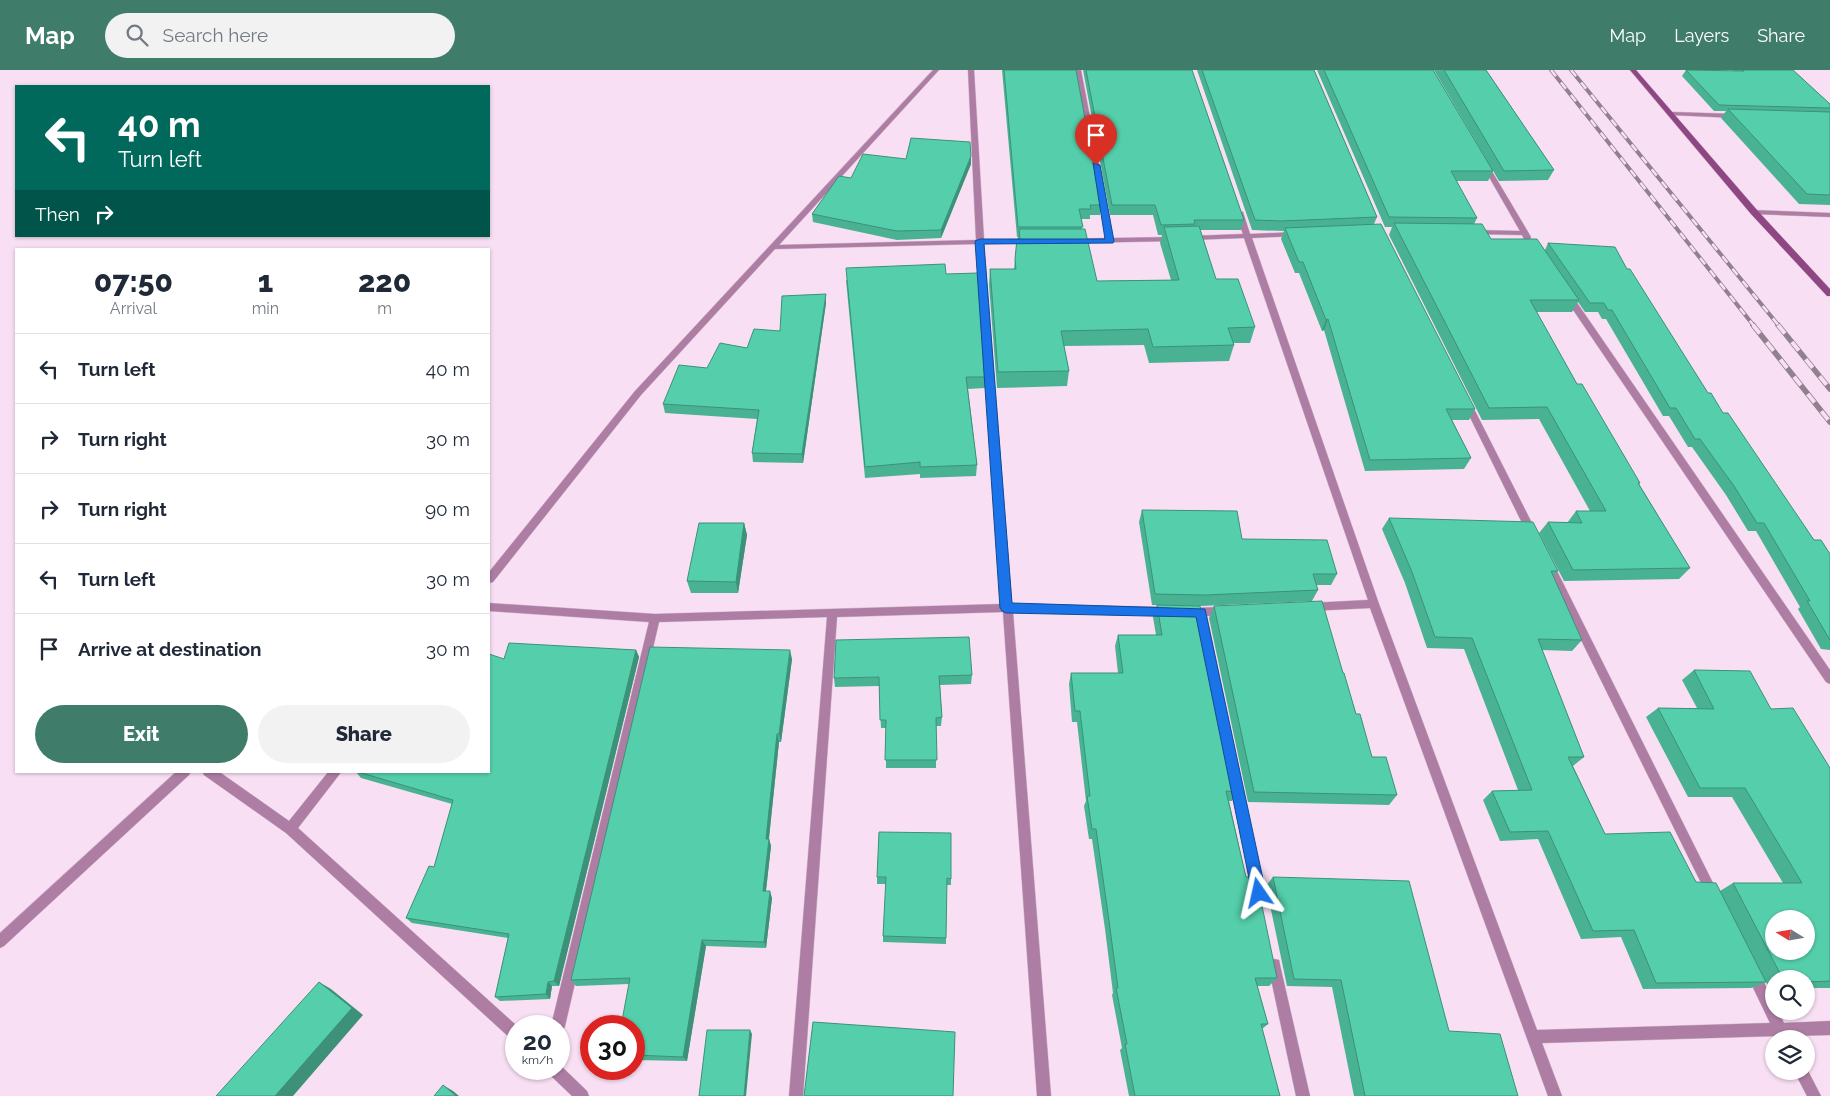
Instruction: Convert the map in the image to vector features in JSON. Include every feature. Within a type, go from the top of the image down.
[{"type":"street","points":[[490,578],[638,393],[936,70]]},
{"type":"street","points":[[971,70],[980,241],[1006,608],[1044,1096]]},
{"type":"street","points":[[1078,70],[1110,241]]},
{"type":"street","points":[[1633,70],[1754,212],[1830,294]]},
{"type":"street","points":[[1672,114],[1741,116]]},
{"type":"street","points":[[1479,156],[1530,241]]},
{"type":"street","points":[[1235,199],[1374,604],[1555,1096]]},
{"type":"street","points":[[1754,212],[1830,215]]},
{"type":"street","points":[[1467,232],[1524,233]]},
{"type":"street","points":[[1063,241],[1304,234]]},
{"type":"street","points":[[773,247],[1035,241]]},
{"type":"street","points":[[1563,290],[1830,679]]},
{"type":"street","points":[[1461,391],[1719,906]]},
{"type":"street","points":[[1297,607],[1374,604]]},
{"type":"street","points":[[490,607],[655,618],[1006,608],[1201,612],[1240,610]]},
{"type":"street","points":[[1201,612],[1262,909]]},
{"type":"street","points":[[796,1096],[832,613]]},
{"type":"street","points":[[561,1015],[655,618]]},
{"type":"street","points":[[0,942],[183,773]]},
{"type":"street","points":[[211,773],[290,829],[505,1024]]},
{"type":"street","points":[[290,829],[334,773]]},
{"type":"street","points":[[1272,957],[1303,1096]]},
{"type":"street","points":[[1746,959],[1781,1030]]},
{"type":"street","points":[[1814,1030],[1830,1028]]},
{"type":"street","points":[[1533,1037],[1765,1034]]},
{"type":"street","points":[[565,1080],[582,1096]]},
{"type":"street","points":[[1806,1080],[1814,1096]]},
{"type":"building","points":[[1004,70],[1076,70],[1101,205],[1090,205],[1091,209],[1079,209],[1083,227],[1018,227]]},
{"type":"building","points":[[1086,70],[1192,70],[1244,220],[1194,220],[1195,224],[1161,225],[1155,205],[1112,205]]},
{"type":"building","points":[[1202,70],[1314,70],[1377,217],[1281,221],[1255,220]]},
{"type":"building","points":[[1324,70],[1433,70],[1493,171],[1451,171],[1477,218],[1389,217]]},
{"type":"building","points":[[1444,70],[1486,70],[1554,170],[1504,171]]},
{"type":"building","points":[[1686,70],[1793,70],[1830,104],[1830,108],[1719,105]]},
{"type":"building","points":[[1728,109],[1830,112],[1830,195],[1807,194]]},
{"type":"building","points":[[911,138],[970,142],[971,156],[941,230],[897,231],[812,214],[839,176],[851,178],[863,154],[906,159]]},
{"type":"building","points":[[1394,223],[1482,224],[1491,239],[1537,239],[1579,300],[1530,300],[1577,384],[1582,384],[1640,483],[1638,483],[1690,568],[1573,570],[1548,522],[1582,523],[1576,511],[1606,511],[1547,407],[1489,408]]},
{"type":"building","points":[[1381,224],[1475,409],[1446,409],[1471,458],[1370,460],[1328,319],[1326,320],[1303,262],[1299,262],[1285,228]]},
{"type":"building","points":[[1199,226],[1216,279],[1238,279],[1255,327],[1228,328],[1234,345],[1153,347],[1148,329],[1061,331],[1069,371],[998,372],[990,269],[1016,269],[1017,239],[1020,239],[1019,229],[1085,229],[1097,281],[1179,280],[1164,227]]},
{"type":"building","points":[[1548,243],[1615,247],[1627,269],[1630,269],[1708,393],[1711,393],[1723,413],[1728,413],[1814,540],[1821,540],[1830,554],[1830,640],[1807,601],[1810,601],[1764,523],[1757,523],[1734,486],[1700,439],[1695,439],[1676,408],[1670,408],[1612,310],[1608,310],[1604,303],[1590,303]]},
{"type":"building","points":[[945,264],[946,274],[978,273],[985,377],[966,377],[977,465],[920,467],[920,462],[865,467],[846,268]]},
{"type":"building","points":[[826,294],[802,454],[752,453],[759,410],[663,404],[679,365],[707,368],[720,343],[747,348],[754,329],[780,331],[782,296]]},
{"type":"building","points":[[1142,510],[1237,511],[1242,539],[1327,540],[1337,574],[1313,574],[1318,590],[1205,595],[1155,594]]},
{"type":"building","points":[[1389,518],[1533,522],[1558,571],[1551,571],[1582,640],[1538,639],[1584,757],[1568,757],[1605,834],[1670,832],[1696,882],[1716,883],[1765,982],[1656,983],[1634,930],[1593,931],[1548,831],[1510,832],[1492,791],[1532,790],[1472,638],[1435,637],[1412,572]]},
{"type":"building","points":[[699,523],[744,523],[736,582],[687,581]]},
{"type":"building","points":[[1322,601],[1356,714],[1360,714],[1372,757],[1386,757],[1397,795],[1254,792],[1214,606]]},
{"type":"building","points":[[1157,605],[1200,606],[1238,792],[1226,791],[1246,877],[1256,877],[1277,978],[1255,978],[1268,1024],[1261,1024],[1280,1096],[1135,1096],[1116,988],[1118,988],[1096,829],[1092,829],[1087,796],[1090,796],[1080,711],[1075,711],[1071,673],[1123,673],[1118,635],[1162,635]]},
{"type":"building","points":[[969,637],[972,675],[939,676],[942,717],[936,718],[937,760],[885,760],[886,720],[880,720],[879,677],[834,678],[836,640]]},
{"type":"building","points":[[509,643],[636,650],[554,981],[548,982],[546,994],[495,997],[509,934],[406,918],[429,866],[434,867],[453,800],[362,773],[490,773],[490,654],[504,659]]},
{"type":"building","points":[[650,647],[790,650],[779,734],[777,734],[766,839],[769,839],[763,891],[770,891],[764,942],[702,940],[683,1057],[645,1055],[645,1015],[623,1015],[630,978],[571,980]]},
{"type":"building","points":[[1694,670],[1750,671],[1771,709],[1793,708],[1830,768],[1830,981],[1815,982],[1815,970],[1778,970],[1773,960],[1815,960],[1815,910],[1765,910],[1765,944],[1733,883],[1802,883],[1745,788],[1700,788],[1658,708],[1714,709]]},
{"type":"building","points":[[879,832],[951,833],[951,879],[947,878],[946,938],[883,936],[886,877],[877,877]]},
{"type":"building","points":[[1273,877],[1409,881],[1449,1031],[1500,1034],[1518,1096],[1365,1096],[1341,980],[1294,979]]},
{"type":"building","points":[[319,982],[352,1008],[275,1096],[216,1096]]},
{"type":"building","points":[[813,1022],[955,1032],[953,1096],[804,1096]]},
{"type":"building","points":[[707,1030],[750,1030],[744,1096],[699,1096]]},
{"type":"building","points":[[443,1085],[456,1096],[434,1096]]},
{"type":"railway","points":[[1551,70],[1754,326]]},
{"type":"railway","points":[[1571,70],[1779,326]]},
{"type":"railway","points":[[1753,325],[1830,422]]},
{"type":"railway","points":[[1778,325],[1830,389]]},
{"type":"route","points":[[1096,165],[1110,241],[980,241],[1006,608],[1201,612],[1259,893]]}]
